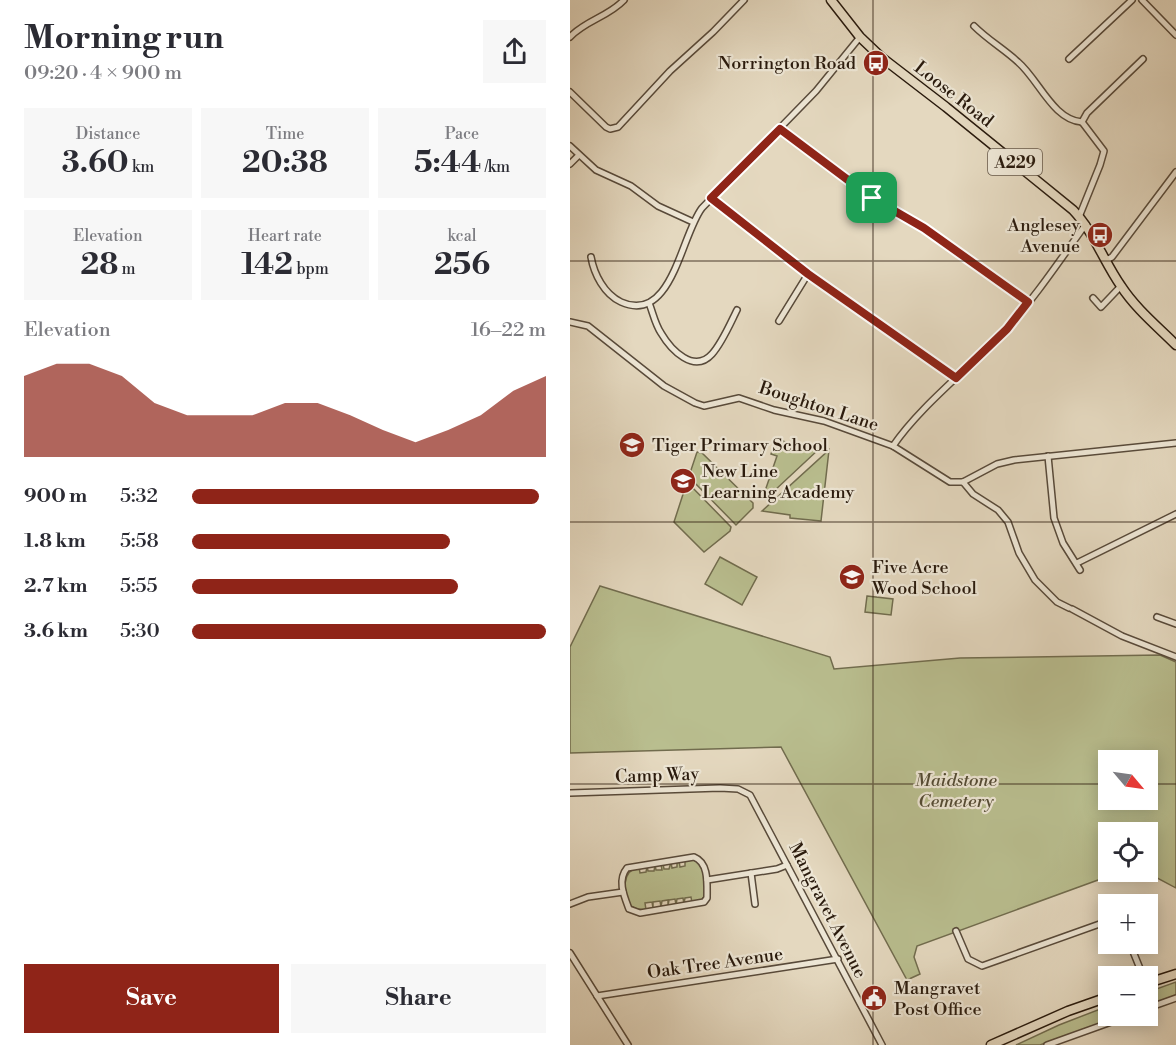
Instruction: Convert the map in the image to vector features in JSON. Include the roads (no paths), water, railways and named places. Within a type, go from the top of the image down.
[{"type":"main road","name":"Loose Road","points":[[831,0],[860,38],[881,57],[953,112],[1052,192],[1079,217],[1086,224],[1132,302],[1176,345]]},
{"type":"main road","points":[[1158,980],[1176,974]]},
{"type":"main road","points":[[991,1045],[1068,1011],[1098,1000]]},
{"type":"street","points":[[570,37],[585,25],[610,13],[624,0]]},
{"type":"street","points":[[570,92],[606,127],[610,129],[618,127],[670,71],[744,0]]},
{"type":"street","points":[[1069,59],[1132,0]]},
{"type":"street","points":[[1142,0],[1176,35]]},
{"type":"street","points":[[974,26],[1019,63],[1063,114],[1074,121],[1082,122],[1104,151],[1079,217]]},
{"type":"street","points":[[591,257],[595,273],[615,299],[634,306],[650,303],[661,295],[667,286],[693,222],[711,198],[829,77],[860,38]]},
{"type":"street","points":[[1082,122],[1087,113],[1143,59]]},
{"type":"street","points":[[780,129],[872,198],[932,233],[1028,302]]},
{"type":"street","points":[[570,146],[596,170],[631,186],[658,206],[693,222]]},
{"type":"street","points":[[570,164],[579,155]]},
{"type":"street","points":[[1106,261],[1112,257],[1176,172]]},
{"type":"street","points":[[711,198],[808,274],[956,378]]},
{"type":"street","points":[[893,446],[956,378],[1007,329],[1086,224]]},
{"type":"street","points":[[779,321],[808,274]]},
{"type":"street","points":[[1093,298],[1101,306],[1121,286]]},
{"type":"street","points":[[650,303],[660,332],[671,348],[684,358],[696,363],[706,360],[713,353],[737,310]]},
{"type":"street","name":"Boughton Lane","points":[[570,322],[588,326],[664,386],[695,403],[704,406],[730,399],[746,399],[774,410],[824,420],[893,446],[946,480],[955,483],[963,482]]},
{"type":"street","points":[[1176,443],[1005,461],[963,482],[973,494],[998,510],[1008,522],[1019,553],[1035,580],[1057,602],[1122,636],[1176,657]]},
{"type":"street","points":[[1048,456],[1054,518],[1063,543],[1080,570]]},
{"type":"street","points":[[1077,562],[1176,514]]},
{"type":"street","points":[[1157,617],[1176,624]]},
{"type":"street","name":"Camp Way","points":[[570,793],[720,788],[745,791]]},
{"type":"street","name":"Mangravet Avenue","points":[[745,791],[753,799],[882,1045]]},
{"type":"street","points":[[694,857],[704,864],[707,897],[700,904],[640,913],[629,909],[622,892],[621,879],[627,868],[694,857]]},
{"type":"street","points":[[707,880],[777,869],[788,865]]},
{"type":"street","points":[[752,873],[755,904]]},
{"type":"street","points":[[570,904],[588,897],[622,892]]},
{"type":"street","points":[[956,931],[968,959],[982,966],[1098,925]]},
{"type":"street","points":[[570,953],[628,1045]]},
{"type":"street","name":"Oak Tree Avenue","points":[[597,996],[838,959]]},
{"type":"street","points":[[1158,1004],[1176,998]]},
{"type":"street","points":[[1047,1045],[1100,1026]]},
{"type":"place","name":"Norrington Road","points":[[876,63]]},
{"type":"place","name":"Anglesey Avenue","points":[[1100,235]]},
{"type":"place","name":"Tiger Primary School","points":[[632,445]]},
{"type":"place","name":"New Line Learning Academy","points":[[683,481]]},
{"type":"place","name":"Five Acre Wood School","points":[[852,577]]},
{"type":"place","name":"Mangravet Post Office","points":[[874,998]]},
{"type":"park label","name":"Maidstone Cemetery","points":[[956,790]]}]
